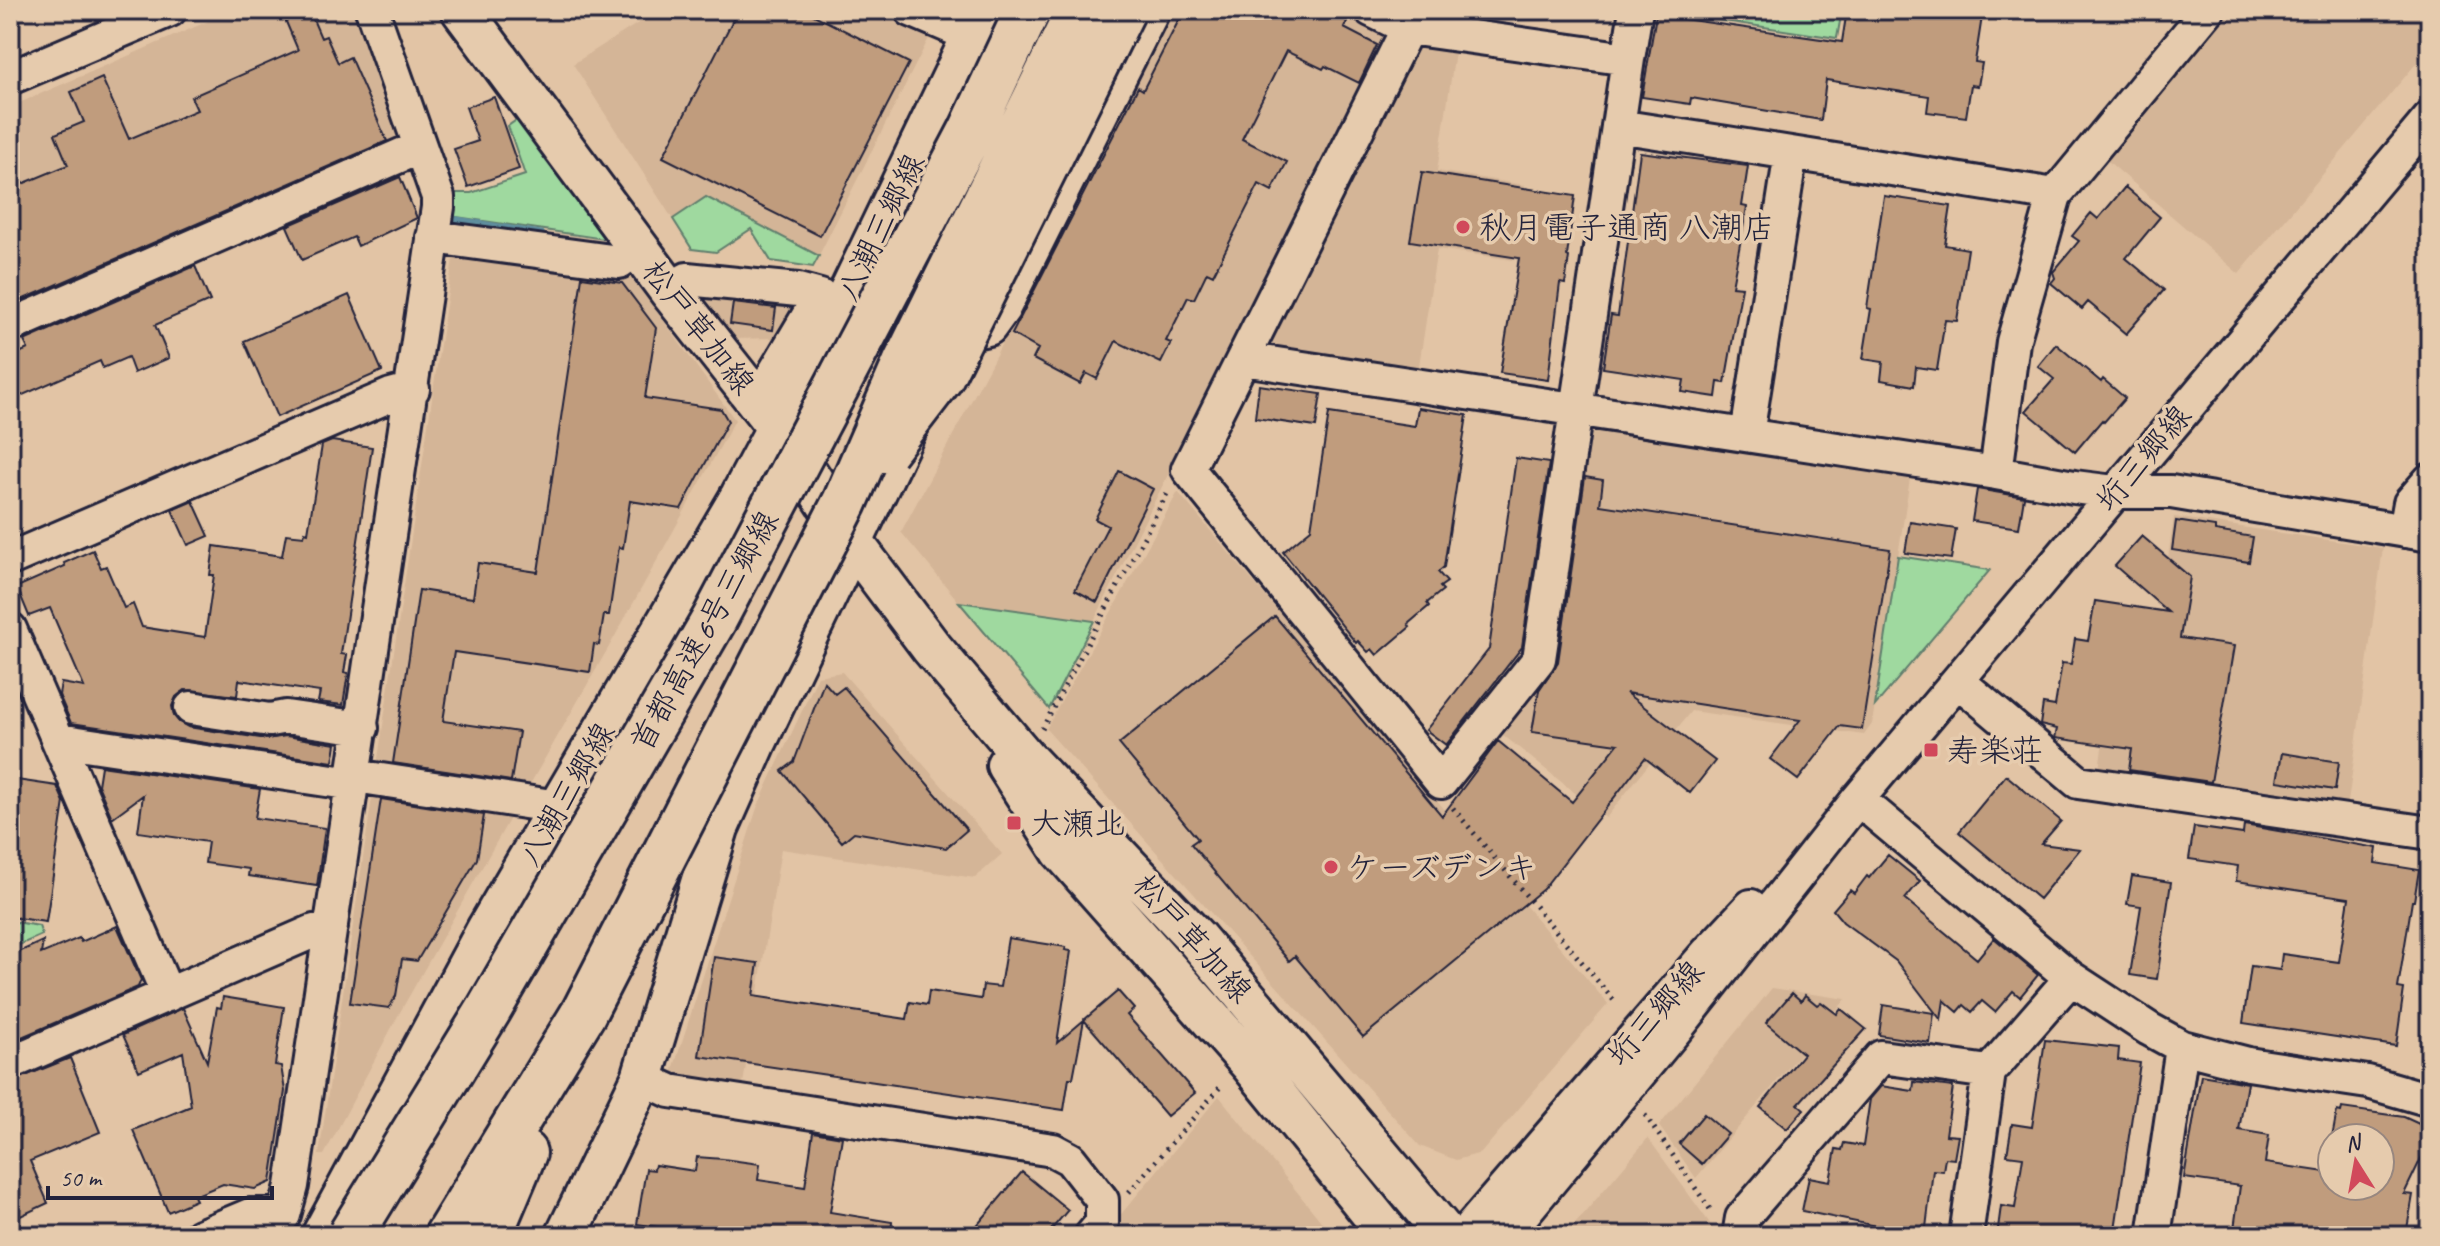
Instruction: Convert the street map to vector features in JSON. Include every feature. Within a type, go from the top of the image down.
[{"type":"highway","name":"首都高速6号三郷線","points":[[342,1235],[488,1011],[715,618],[971,131],[1028,10]]},
{"type":"highway","name":"首都高速6号三郷線","points":[[447,1236],[583,1014],[849,522],[905,364],[1079,10]]},
{"type":"highway","points":[[849,522],[941,377],[1123,10]]},
{"type":"highway","points":[[342,1235],[900,218],[986,19]]},
{"type":"highway","name":"首都高速6号三郷線","points":[[489,1236],[583,1014]]},
{"type":"main road","name":"松戸草加線","points":[[462,10],[670,291],[849,522],[1062,851],[1250,1063],[1390,1236]]},
{"type":"main road","points":[[566,1236],[642,1078],[718,828],[849,522],[952,333],[1102,10]]},
{"type":"main road","points":[[952,333],[987,325],[1000,307],[1149,10]]},
{"type":"main road","name":"八潮三郷線","points":[[342,1235],[488,928],[741,496],[768,415],[852,287],[986,19]]},
{"type":"main road","name":"松戸草加線","points":[[931,647],[1024,757],[1196,938],[1447,1236]]},
{"type":"street","points":[[10,78],[137,16],[170,10]]},
{"type":"street","points":[[200,1236],[250,1215],[292,1226],[292,1186],[413,389],[438,197],[372,10]]},
{"type":"street","points":[[911,10],[986,19]]},
{"type":"street","points":[[1371,10],[1408,28],[1628,59]]},
{"type":"street","points":[[1408,28],[1188,469],[1441,782],[1539,659],[1636,10]]},
{"type":"street","points":[[1996,473],[2013,342],[2055,195],[2208,10]]},
{"type":"street","name":"垳三郷線","points":[[1505,1236],[1678,1027],[1858,799],[2430,118]]},
{"type":"street","points":[[1618,126],[2055,195]]},
{"type":"street","points":[[10,326],[420,147]]},
{"type":"street","points":[[1747,435],[1791,153]]},
{"type":"street","points":[[433,237],[619,262],[638,248]]},
{"type":"street","points":[[670,291],[687,279],[798,290],[820,296],[768,415]]},
{"type":"street","points":[[1243,359],[2069,486],[2114,492],[2171,492],[2418,533],[2410,503],[2430,480]]},
{"type":"street","points":[[10,559],[377,401],[413,389]]},
{"type":"street","points":[[10,629],[168,995]]},
{"type":"street","points":[[1958,681],[2078,782],[2430,833]]},
{"type":"street","points":[[191,708],[270,720],[286,717],[362,728]]},
{"type":"street","points":[[58,740],[558,807]]},
{"type":"street","points":[[1858,799],[2071,978],[2117,1011],[2182,1047],[2248,1064],[2368,1082],[2430,1100]]},
{"type":"street","name":"垳三郷線","points":[[1463,1236],[1707,953],[1858,799]]},
{"type":"street","points":[[10,1063],[314,931],[331,927]]},
{"type":"street","points":[[1966,1236],[1989,1072],[2071,978]]},
{"type":"street","points":[[2154,1236],[2182,1047]]},
{"type":"street","points":[[1738,1235],[1742,1218],[1881,1057],[1989,1072]]},
{"type":"street","points":[[642,1078],[670,1091],[1053,1150],[1070,1159],[1102,1200],[1096,1229]]},
{"type":"path","points":[[1042,730],[1171,485],[1188,469]]},
{"type":"path","points":[[1441,782],[1446,799],[1616,1003]]},
{"type":"path","points":[[1096,1229],[1221,1086]]},
{"type":"path","points":[[1644,1114],[1718,1220],[1738,1235]]},
{"type":"shaded area","points":[[234,10],[356,10],[412,139],[10,313],[10,107]]},
{"type":"shaded area","points":[[659,10],[872,10],[929,38],[813,267],[771,261],[751,229],[716,252],[692,249],[573,64]]},
{"type":"shaded area","points":[[1167,10],[1345,10],[1392,32],[1094,621],[959,602],[901,532],[997,353]]},
{"type":"shaded area","points":[[1405,10],[1480,10],[1478,23]]},
{"type":"shaded area","points":[[2227,10],[2430,10],[2430,47],[2239,274],[2102,156]]},
{"type":"shaded area","points":[[1418,40],[1456,46],[1437,171],[1525,185],[1513,260],[1437,249],[1418,372],[1275,351],[1268,336]]},
{"type":"shaded area","points":[[454,252],[632,277],[735,420],[525,793],[376,772]]},
{"type":"shaded area","points":[[696,291],[796,302],[777,338],[733,339]]},
{"type":"shaded area","points":[[1588,425],[1911,472],[1872,724],[1864,735],[1691,711],[1606,818],[1498,731],[1552,664]]},
{"type":"shaded area","name":"ケーズデンキ","points":[[1178,492],[1608,1004],[1481,1153],[1456,1160],[1420,1146],[1046,729]]},
{"type":"shaded area","points":[[2174,517],[2383,548],[2347,810],[2098,776],[2107,714],[2144,719]]},
{"type":"shaded area","points":[[842,672],[1002,854],[975,878],[781,849],[742,1090],[670,1079],[757,808],[818,676]]},
{"type":"shaded area","points":[[373,791],[514,811],[399,1014],[324,1155],[319,1155]]},
{"type":"shaded area","points":[[1772,988],[1846,999],[1696,1178],[1659,1126]]},
{"type":"shaded area","points":[[1219,1096],[1333,1236],[1103,1236]]},
{"type":"shaded area","points":[[1648,1138],[1719,1236],[1565,1236]]},
{"type":"green space","points":[[1650,10],[1842,10],[1837,38]]},
{"type":"green space","points":[[518,119],[604,239],[450,216],[454,193],[471,193],[525,175],[508,126]]},
{"type":"green space","points":[[706,197],[819,256],[813,267],[771,261],[751,229],[716,252],[692,249],[673,219]]},
{"type":"green space","points":[[1898,556],[1990,570],[1875,706]]},
{"type":"green space","points":[[959,602],[1094,621],[1049,709]]},
{"type":"green space","points":[[10,921],[39,926],[42,935],[10,949]]},
{"type":"building","points":[[281,10],[309,10],[321,38],[326,36],[338,63],[350,57],[387,141],[10,305],[10,189],[68,165],[55,134],[84,122],[71,92],[102,78],[129,139],[197,110],[191,97],[298,50]]},
{"type":"building","points":[[738,10],[804,10],[909,63],[820,236],[663,157]]},
{"type":"building","points":[[1184,10],[1330,10],[1348,19],[1344,28],[1377,45],[1359,83],[1286,51],[1242,139],[1287,162],[1272,191],[1259,184],[1213,275],[1207,272],[1194,299],[1188,297],[1166,341],[1171,343],[1161,363],[1116,341],[1097,379],[1086,373],[1080,384],[1033,359],[1038,349],[1012,334],[1138,87],[1143,90]]},
{"type":"building","points":[[1847,10],[1983,10],[1975,62],[1982,63],[1978,86],[1971,85],[1966,117],[1927,112],[1929,96],[1826,80],[1821,120],[1691,98],[1690,104],[1642,97],[1656,15],[1842,42]]},
{"type":"building","points":[[494,97],[519,169],[468,187],[454,149],[478,141],[466,107]]},
{"type":"building","points":[[1640,152],[1748,166],[1742,206],[1747,207],[1732,286],[1742,287],[1725,383],[1718,382],[1716,397],[1682,392],[1684,380],[1603,368],[1611,315],[1618,316]]},
{"type":"building","points":[[1422,172],[1575,196],[1569,257],[1565,284],[1560,283],[1548,380],[1500,373],[1519,258],[1410,241]]},
{"type":"building","points":[[400,177],[417,218],[358,246],[354,237],[302,260],[287,226]]},
{"type":"building","points":[[2125,187],[2160,217],[2126,258],[2164,290],[2126,334],[2088,302],[2082,309],[2051,283],[2055,278],[2053,272],[2079,241],[2072,236],[2091,213],[2098,219]]},
{"type":"building","points":[[1884,196],[1951,206],[1945,245],[1968,249],[1957,321],[1945,320],[1937,370],[1916,367],[1914,386],[1881,380],[1883,362],[1863,359],[1871,309],[1867,308]]},
{"type":"building","points":[[195,266],[210,301],[155,325],[169,358],[134,373],[128,357],[103,368],[100,361],[16,398],[10,386],[10,357],[28,349],[24,341]]},
{"type":"building","points":[[582,277],[622,283],[656,328],[645,398],[721,409],[728,421],[681,509],[630,501],[623,548],[619,547],[609,615],[604,615],[599,645],[594,644],[590,672],[454,652],[443,721],[519,732],[511,781],[393,763],[419,590],[473,598],[478,563],[538,572]]},
{"type":"building","points":[[349,295],[382,371],[277,417],[244,341]]},
{"type":"building","points":[[733,303],[776,308],[773,330],[730,324]]},
{"type":"building","points":[[2056,344],[2125,398],[2075,452],[2026,411],[2054,379],[2038,366]]},
{"type":"building","points":[[1259,385],[1321,394],[1316,427],[1255,418]]},
{"type":"building","points":[[1418,408],[1467,415],[1444,567],[1438,572],[1447,582],[1440,587],[1443,590],[1427,603],[1429,606],[1408,624],[1410,627],[1377,655],[1372,649],[1368,652],[1358,641],[1356,643],[1283,552],[1311,529],[1329,413],[1415,426]]},
{"type":"building","points":[[332,441],[372,447],[341,654],[347,655],[344,672],[348,673],[343,705],[318,702],[320,692],[239,680],[237,696],[185,690],[176,697],[172,706],[174,716],[188,727],[267,739],[286,736],[336,744],[333,762],[71,723],[59,695],[61,683],[84,687],[50,608],[29,616],[17,587],[93,550],[101,568],[106,566],[124,608],[133,604],[142,627],[205,637],[214,575],[210,575],[214,546],[282,556],[286,534],[304,536],[305,532],[308,533],[322,445]]},
{"type":"building","points":[[1516,458],[1549,463],[1522,647],[1446,745],[1426,730],[1489,649]]},
{"type":"building","points":[[1119,471],[1153,489],[1097,602],[1075,590],[1108,526],[1095,519]]},
{"type":"building","points":[[1585,477],[1603,480],[1600,505],[1890,549],[1862,729],[1840,726],[1798,780],[1770,759],[1800,720],[1626,693],[1715,761],[1690,793],[1645,758],[1543,889],[1363,1037],[1295,956],[1289,961],[1191,844],[1198,839],[1119,744],[1275,616],[1442,816],[1498,741],[1572,802],[1618,744],[1532,732],[1539,690],[1558,662]]},
{"type":"building","points":[[1977,489],[2024,497],[2019,528],[1972,521]]},
{"type":"building","points":[[193,501],[209,536],[188,545],[172,510]]},
{"type":"building","points":[[2176,521],[2253,537],[2249,562],[2172,550]]},
{"type":"building","points":[[1910,522],[1956,529],[1951,559],[1905,553]]},
{"type":"building","points":[[2142,536],[2190,577],[2180,638],[2234,646],[2211,782],[2129,770],[2132,749],[2055,738],[2057,729],[2040,725],[2043,704],[2055,706],[2062,663],[2071,664],[2075,639],[2088,641],[2095,601],[2168,612],[2115,566]]},
{"type":"building","points":[[824,682],[835,694],[844,687],[967,830],[946,848],[854,832],[842,842],[782,771],[794,762]]},
{"type":"building","points":[[2282,753],[2339,762],[2335,790],[2277,781]]},
{"type":"building","points":[[101,766],[260,789],[255,818],[325,828],[317,886],[248,876],[249,869],[205,863],[208,842],[138,832],[143,795],[112,818],[98,785]]},
{"type":"building","points":[[2006,775],[2061,821],[2041,844],[2080,849],[2039,899],[1959,832]]},
{"type":"building","points":[[10,779],[57,786],[64,802],[46,922],[10,917],[10,884],[18,833],[10,832]]},
{"type":"building","points":[[381,799],[484,815],[477,859],[417,961],[402,959],[396,996],[389,1008],[350,1003]]},
{"type":"building","points":[[2244,825],[2377,848],[2375,863],[2419,870],[2398,988],[2404,989],[2396,1046],[2243,1023],[2251,966],[2280,970],[2282,954],[2339,962],[2349,898],[2236,881],[2238,866],[2189,859],[2194,827],[2243,834]]},
{"type":"building","points":[[1888,855],[1920,881],[1905,899],[1977,959],[1994,938],[2038,975],[2020,997],[2013,991],[1995,1012],[1982,1001],[1972,1012],[1964,1005],[1958,1012],[1944,1000],[1941,1020],[1896,961],[1843,922],[1833,910],[1850,890],[1854,893],[1867,876],[1869,878]]},
{"type":"building","points":[[2132,876],[2171,882],[2157,979],[2130,975],[2141,906],[2127,904]]},
{"type":"building","points":[[117,926],[141,980],[138,987],[10,1042],[10,956],[43,941],[41,954],[79,938],[81,942]]},
{"type":"building","points":[[1008,938],[1066,947],[1065,950],[1071,951],[1057,1043],[1118,991],[1134,1009],[1127,1015],[1195,1093],[1167,1116],[1084,1020],[1064,1110],[699,1056],[714,957],[758,963],[753,996],[907,1019],[910,1002],[927,1005],[929,991],[981,999],[983,985],[1000,987]]},
{"type":"building","points":[[1792,993],[1801,1001],[1805,995],[1817,1005],[1821,1002],[1837,1014],[1841,1009],[1866,1029],[1798,1104],[1804,1109],[1787,1129],[1760,1107],[1803,1054],[1766,1023]]},
{"type":"building","points":[[223,997],[284,1007],[275,1065],[281,1066],[285,1091],[271,1182],[255,1189],[223,1184],[194,1196],[196,1200],[168,1212],[133,1130],[191,1106],[183,1052],[139,1071],[123,1035],[183,1008],[207,1062],[217,1007],[221,1008]]},
{"type":"building","points":[[1883,1005],[1934,1013],[1930,1043],[1879,1035]]},
{"type":"building","points":[[2045,1040],[2119,1048],[2118,1060],[2140,1063],[2114,1236],[1997,1236],[2001,1206],[2015,1208],[2023,1157],[2007,1155],[2012,1124],[2032,1127]]},
{"type":"building","points":[[70,1058],[100,1132],[30,1161],[48,1203],[10,1221],[10,1082]]},
{"type":"building","points":[[2201,1075],[2247,1083],[2239,1130],[2269,1135],[2265,1163],[2316,1171],[2316,1202],[2396,1202],[2396,1122],[2335,1122],[2337,1111],[2341,1112],[2342,1108],[2404,1117],[2430,1129],[2430,1140],[2404,1194],[2413,1195],[2407,1229],[2389,1227],[2387,1236],[2233,1236],[2240,1186],[2184,1178]]},
{"type":"building","points":[[1914,1082],[1953,1087],[1946,1135],[1958,1136],[1954,1159],[1945,1158],[1943,1171],[1933,1170],[1925,1236],[1885,1236],[1886,1228],[1802,1211],[1809,1177],[1830,1181],[1836,1149],[1842,1150],[1844,1143],[1863,1146],[1870,1099],[1881,1086],[1913,1091]]},
{"type":"building","points":[[1704,1114],[1728,1134],[1702,1164],[1679,1144]]},
{"type":"building","points":[[813,1132],[842,1137],[830,1212],[892,1222],[891,1236],[721,1236],[637,1224],[646,1169],[654,1170],[655,1165],[695,1171],[697,1157],[760,1164],[758,1180],[805,1187]]},
{"type":"building","points":[[1022,1172],[1068,1210],[1046,1236],[968,1236]]},
{"type":"waterway","points":[[451,220],[541,235]]},
{"type":"place","name":"秋月電子通商 八潮店","points":[[1463,227]]},
{"type":"place","name":"寿楽荘","points":[[1931,750]]},
{"type":"place","name":"大瀬北","points":[[1014,823]]},
{"type":"place","name":"ケーズデンキ","points":[[1331,867]]}]
